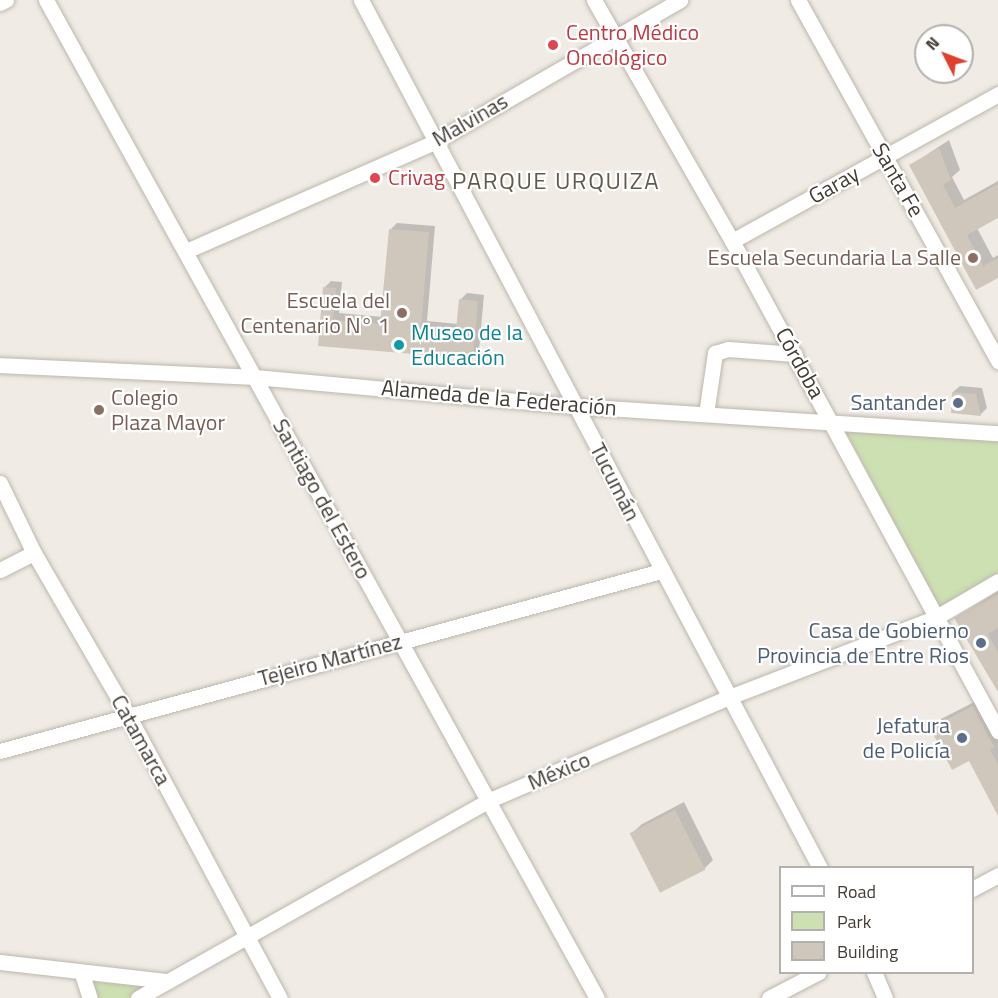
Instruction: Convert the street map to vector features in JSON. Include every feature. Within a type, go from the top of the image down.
[{"type":"street","points":[[0,3],[6,0]]},
{"type":"street","name":"Santiago del Estero","points":[[46,0],[490,800],[597,998]]},
{"type":"street","name":"Tucumán","points":[[361,0],[661,571],[819,866]]},
{"type":"street","name":"Córdoba","points":[[594,0],[795,354],[935,618],[998,731]]},
{"type":"street","name":"Malvinas","points":[[186,251],[435,141],[614,35],[680,0]]},
{"type":"street","name":"Santa Fe","points":[[798,0],[998,361]]},
{"type":"street","name":"Garay","points":[[732,241],[998,94]]},
{"type":"street","points":[[706,414],[715,353],[728,349],[795,354]]},
{"type":"street","name":"Alameda de la Federación","points":[[0,365],[254,377],[575,406],[998,433]]},
{"type":"street","name":"Catamarca","points":[[0,483],[34,553],[128,715],[280,998]]},
{"type":"street","points":[[0,570],[34,553]]},
{"type":"street","name":"Tejeiro Martínez","points":[[0,751],[661,571]]},
{"type":"street","name":"México","points":[[138,998],[490,800],[729,697],[935,618],[998,581]]},
{"type":"street","points":[[974,888],[998,875]]},
{"type":"street","points":[[0,962],[82,974],[168,981]]},
{"type":"street","points":[[82,974],[90,998]]},
{"type":"street","points":[[769,998],[815,974]]},
{"type":"street","points":[[875,974],[885,998]]},
{"type":"green space","points":[[846,432],[998,441],[998,575],[939,607]]},
{"type":"green space","points":[[89,982],[151,986],[129,998],[94,998]]},
{"type":"building","points":[[939,148],[951,180],[943,185],[955,208],[998,184],[998,218],[967,235],[983,266],[998,258],[998,278],[976,290],[909,165]]},
{"type":"building","points":[[389,229],[429,232],[421,328],[456,330],[459,299],[478,301],[473,359],[318,346],[323,287],[336,288],[333,320],[380,324]]},
{"type":"building","points":[[952,392],[976,394],[981,416],[951,413]]},
{"type":"building","name":"Casa de Gobierno Provincia de Entre Rios","points":[[998,594],[998,628],[988,634],[998,652],[998,692],[954,618]]},
{"type":"building","name":"Jefatura de Policía","points":[[973,706],[994,747],[990,750],[998,764],[998,816],[969,761],[952,770],[930,728]]},
{"type":"building","points":[[675,810],[705,870],[660,893],[630,833]]},
{"type":"place","name":"Centro Médico Oncológico","points":[[553,45]]},
{"type":"place","name":"Crivag","points":[[375,178]]},
{"type":"place","name":"Escuela Secundaria La Salle","points":[[973,258]]},
{"type":"place","name":"Escuela del Centenario N° 1","points":[[402,313]]},
{"type":"place","name":"Museo de la Educación","points":[[399,345]]},
{"type":"place","name":"Santander","points":[[958,403]]},
{"type":"place","name":"Colegio Plaza Mayor","points":[[99,410]]},
{"type":"place","name":"Casa de Gobierno Provincia de Entre Rios","points":[[981,643]]},
{"type":"place","name":"Jefatura de Policía","points":[[962,738]]},
{"type":"district","name":"PARQUE URQUIZA","points":[[556,181]]}]
